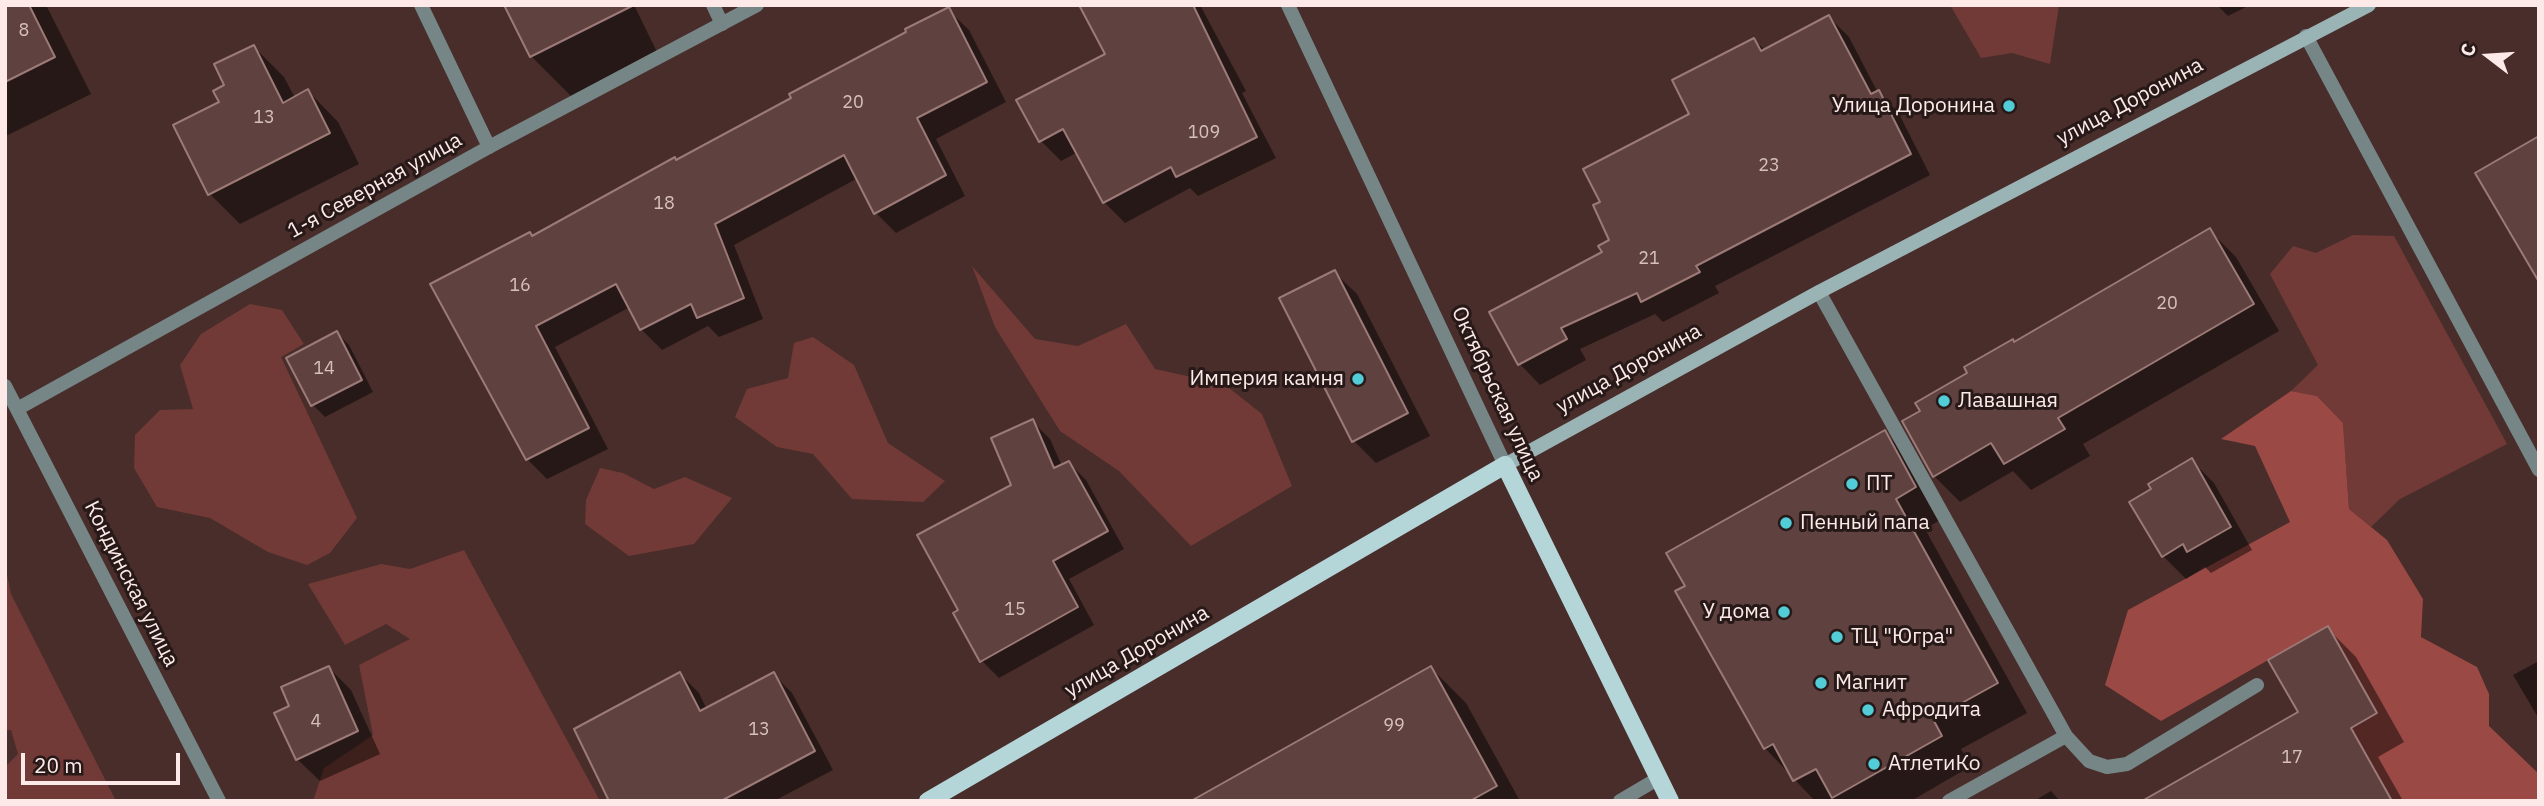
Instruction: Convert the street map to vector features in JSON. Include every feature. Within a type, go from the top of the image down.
[{"type":"main road","name":"улица Доронина","points":[[928,801],[1505,465],[1819,292],[2369,5]]},
{"type":"main road","name":"Октябрьская улица","points":[[1505,465],[1670,801]]},
{"type":"street","points":[[421,5],[489,147]]},
{"type":"street","points":[[713,5],[722,24]]},
{"type":"street","name":"1-я Северная улица","points":[[17,409],[489,147],[757,5]]},
{"type":"street","name":"Октябрьская улица","points":[[1288,5],[1505,465]]},
{"type":"street","points":[[2306,36],[2539,470]]},
{"type":"street","points":[[1819,292],[2066,736],[2089,761],[2107,767],[2127,764],[2257,685]]},
{"type":"street","name":"Кондинская улица","points":[[5,386],[219,801]]},
{"type":"street","points":[[1949,801],[2066,736]]},
{"type":"street","points":[[1620,801],[1659,778]]},
{"type":"shaded area","points":[[1950,5],[2059,5],[2050,64],[2012,53],[1981,58]]},
{"type":"shaded area","points":[[2353,235],[2394,236],[2507,444],[2400,499],[2371,527],[2349,509],[2343,423],[2317,396],[2291,391],[2318,365],[2270,274],[2293,246],[2316,253]]},
{"type":"shaded area","points":[[972,266],[1035,339],[1078,346],[1126,324],[1155,369],[1224,384],[1262,414],[1292,486],[1191,546],[1119,471],[1060,431],[995,327]]},
{"type":"shaded area","points":[[250,304],[282,310],[304,344],[281,357],[357,518],[330,553],[307,565],[268,552],[210,518],[157,507],[134,468],[135,435],[160,410],[193,409],[180,365],[201,334]]},
{"type":"shaded area","points":[[813,337],[854,365],[888,443],[945,481],[923,502],[852,499],[813,454],[777,447],[735,417],[747,389],[788,378],[794,343]]},
{"type":"shaded area","points":[[2291,391],[2317,396],[2343,423],[2349,509],[2387,540],[2423,599],[2421,637],[2477,667],[2489,694],[2489,726],[2539,774],[2539,801],[2364,801],[2385,788],[2351,728],[2377,713],[2328,626],[2161,721],[2105,685],[2128,610],[2290,522],[2255,446],[2221,439]]},
{"type":"shaded area","points":[[600,468],[623,473],[654,489],[685,477],[732,498],[694,544],[629,556],[585,524],[586,500]]},
{"type":"shaded area","points":[[464,550],[600,801],[313,801],[324,768],[373,735],[359,665],[410,639],[386,624],[345,645],[308,584],[381,564],[410,569]]},
{"type":"shaded area","points":[[5,565],[11,594],[116,801],[5,801],[5,767],[18,754],[11,730],[5,730]]},
{"type":"building","points":[[5,5],[29,5],[55,57],[5,82]]},
{"type":"building","points":[[504,5],[634,5],[530,57]]},
{"type":"building","points":[[1079,5],[1193,5],[1257,137],[1176,177],[1171,167],[1103,203],[1063,129],[1039,142],[1016,100],[1105,54]]},
{"type":"building","points":[[949,7],[987,82],[917,118],[946,175],[874,214],[844,155],[715,224],[744,298],[697,318],[691,304],[640,330],[616,284],[536,326],[589,428],[526,460],[430,284],[530,232],[532,236],[675,157],[676,160],[791,98],[789,94]]},
{"type":"building","points":[[1829,15],[1871,94],[1879,90],[1911,154],[1696,266],[1700,272],[1641,302],[1637,293],[1561,328],[1567,339],[1518,365],[1489,312],[1602,252],[1598,246],[1609,240],[1593,205],[1600,202],[1583,169],[1689,114],[1672,80],[1754,38],[1761,51]]},
{"type":"building","points":[[254,45],[283,103],[308,89],[330,133],[208,195],[173,125],[219,102],[213,91],[224,85],[214,64]]},
{"type":"building","points":[[2539,136],[2539,282],[2475,173]]},
{"type":"building","points":[[2210,228],[2254,304],[2058,418],[2065,429],[2004,464],[1991,443],[1933,477],[1902,421],[1920,411],[1915,403],[1967,373],[1964,367],[2013,339],[2014,342]]},
{"type":"building","points":[[1335,270],[1408,413],[1352,442],[1279,298]]},
{"type":"building","points":[[337,331],[362,380],[311,406],[286,358]]},
{"type":"building","points":[[1033,419],[1054,468],[1069,461],[1108,531],[1053,561],[1078,607],[980,662],[953,613],[958,610],[917,535],[1011,485],[991,438]]},
{"type":"building","name":"ТЦ \"Югра\"","points":[[1885,430],[1916,487],[1896,499],[1998,683],[1933,719],[1942,736],[1832,798],[1816,769],[1793,781],[1773,744],[1764,749],[1675,591],[1685,586],[1666,553]]},
{"type":"building","points":[[2192,458],[2231,527],[2187,552],[2183,544],[2162,557],[2129,502],[2151,489],[2148,484]]},
{"type":"building","points":[[2328,626],[2377,713],[2351,728],[2392,801],[2142,801],[2298,712],[2268,660]]},
{"type":"building","points":[[329,666],[358,731],[296,760],[274,713],[289,706],[281,687]]},
{"type":"building","points":[[1431,666],[1497,786],[1470,801],[1191,801]]},
{"type":"building","points":[[680,672],[700,711],[774,672],[815,751],[721,801],[609,801],[574,729]]},
{"type":"place","name":"Улица Доронина","points":[[2009,106]]},
{"type":"place","name":"Империя камня","points":[[1358,379]]},
{"type":"place","name":"Лавашная","points":[[1944,401]]},
{"type":"place","name":"ПТ","points":[[1852,484]]},
{"type":"place","name":"Пенный папа","points":[[1786,523]]},
{"type":"place","name":"У дома","points":[[1784,612]]},
{"type":"place","name":"ТЦ \"Югра\"","points":[[1837,637]]},
{"type":"place","name":"Магнит","points":[[1821,683]]},
{"type":"place","name":"Афродита","points":[[1868,710]]},
{"type":"place","name":"АтлетиКо","points":[[1874,764]]}]
